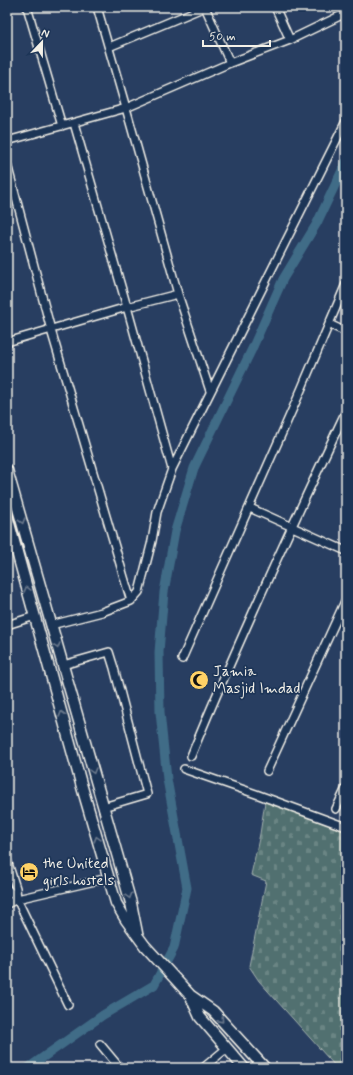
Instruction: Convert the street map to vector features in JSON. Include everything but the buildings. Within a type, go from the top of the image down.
[{"type":"street","points":[[28,7],[62,126]]},
{"type":"street","points":[[97,7],[178,294],[210,391]]},
{"type":"street","points":[[109,47],[205,7],[230,63]]},
{"type":"street","points":[[275,7],[290,40]]},
{"type":"street","points":[[7,142],[126,108],[230,63],[290,40],[346,13]]},
{"type":"street","points":[[51,625],[102,612],[131,601],[139,592],[152,541],[156,512],[172,469],[346,121]]},
{"type":"street","points":[[74,123],[172,469]]},
{"type":"street","points":[[7,164],[51,330],[131,601]]},
{"type":"street","points":[[182,659],[250,508],[346,284]]},
{"type":"street","points":[[7,342],[127,307],[178,294]]},
{"type":"street","points":[[329,324],[346,332]]},
{"type":"street","points":[[191,756],[224,676],[291,527],[346,411]]},
{"type":"street","points":[[7,470],[142,942]]},
{"type":"street","points":[[250,508],[346,551]]},
{"type":"street","points":[[7,516],[82,787],[116,903],[142,942],[190,995],[213,1012],[264,1068]]},
{"type":"street","points":[[267,771],[346,599]]},
{"type":"street","points":[[7,625],[35,616]]},
{"type":"street","points":[[63,665],[109,652],[114,668],[147,794],[104,807]]},
{"type":"street","points":[[184,769],[346,827]]},
{"type":"street","points":[[336,810],[346,788]]},
{"type":"street","points":[[7,860],[16,888],[17,899]]},
{"type":"street","points":[[7,904],[17,899],[108,878]]},
{"type":"street","points":[[7,889],[17,899],[68,1005]]},
{"type":"street","points":[[190,995],[200,1017],[244,1068]]},
{"type":"street","points":[[100,1044],[120,1068]]},
{"type":"street","points":[[203,1068],[227,1048]]},
{"type":"green space","points":[[265,802],[346,831],[346,1068],[337,1068],[259,981],[249,966],[266,881],[251,875]]},
{"type":"waterway","points":[[28,1068],[103,1015],[154,985],[174,948],[187,888],[167,779],[160,712],[159,652],[164,592],[175,531],[194,468],[252,349],[283,279],[317,223],[346,162]]},
{"type":"place","name":"Jamia Masjid Imdad","points":[[199,680]]},
{"type":"place","name":"the United girls hostels","points":[[29,872]]}]
